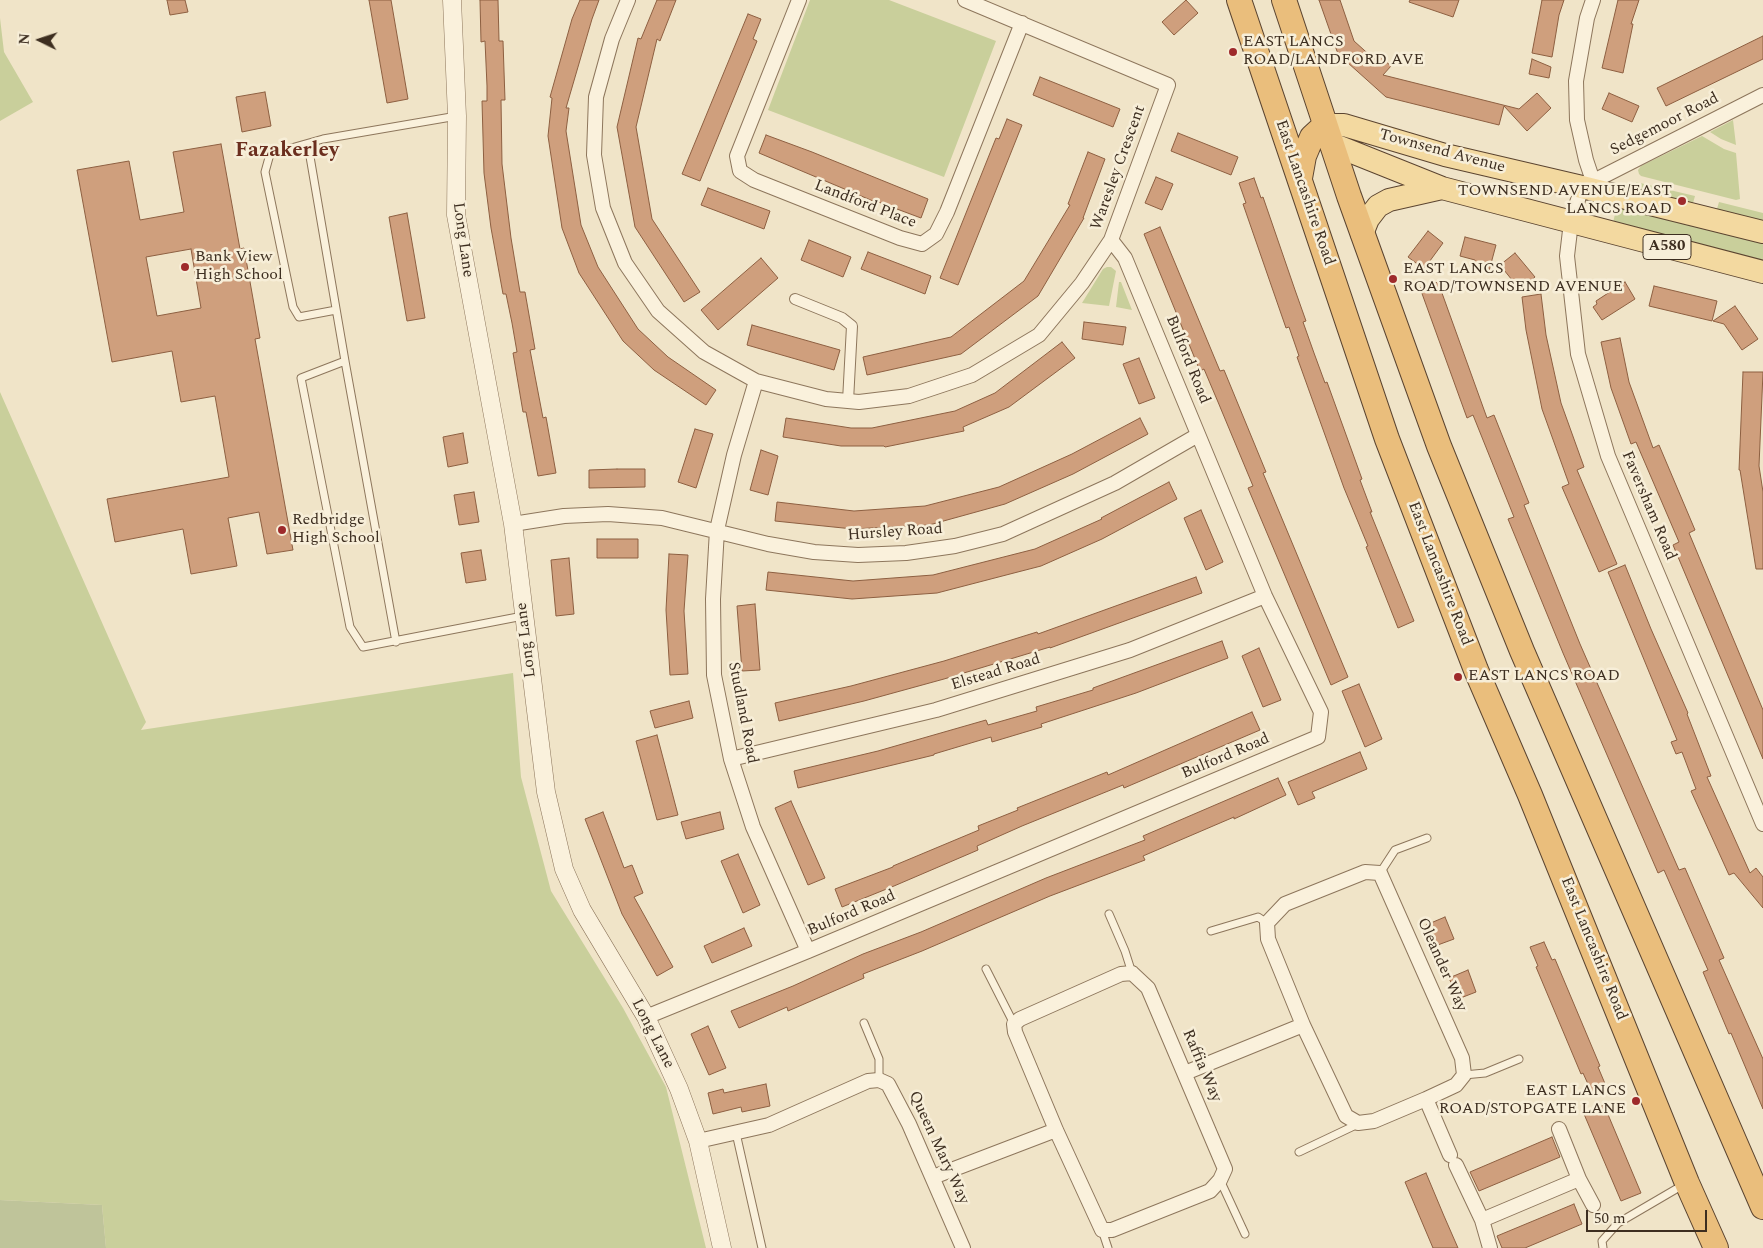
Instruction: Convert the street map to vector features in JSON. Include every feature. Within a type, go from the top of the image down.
[{"type":"highway","name":"East Lancashire Road","points":[[1239,0],[1387,439],[1472,661],[1530,795],[1712,1244]]},
{"type":"highway","points":[[1284,0],[1323,135],[1362,234],[1439,446],[1522,651],[1763,1207]]},
{"type":"highway","name":"A580","points":[[1278,116],[1323,135]]},
{"type":"highway","points":[[1300,178],[1304,156],[1323,135]]},
{"type":"main road","name":"Townsend Avenue","points":[[1323,135],[1344,125],[1445,155],[1588,184],[1763,232]]},
{"type":"main road","name":"Townsend Avenue","points":[[1323,135],[1442,188],[1763,272]]},
{"type":"main road","points":[[1362,234],[1368,218],[1378,206],[1389,200],[1442,188]]},
{"type":"street","name":"Long Lane","points":[[452,0],[457,116],[456,215],[513,524],[546,792],[564,868],[582,910],[646,1017],[679,1089],[698,1141],[722,1248]]},
{"type":"street","name":"Waresley Crescent","points":[[628,0],[612,39],[596,97],[594,155],[602,208],[625,264],[658,311],[704,352],[756,381],[826,399],[860,402],[909,396],[972,375],[1022,345],[1039,334],[1082,283],[1111,240],[1168,85],[1022,23]]},
{"type":"street","name":"Landford Place","points":[[799,0],[737,156],[740,171],[754,180],[900,238],[922,244],[936,234],[947,212],[1022,23]]},
{"type":"street","points":[[965,0],[1022,23]]},
{"type":"street","points":[[1588,184],[1586,160],[1577,120],[1576,81],[1587,18],[1594,0]]},
{"type":"street","name":"Sedgemoor Road","points":[[1588,184],[1763,95]]},
{"type":"street","name":"Faversham Road","points":[[1588,184],[1571,222],[1567,256],[1578,354],[1608,456],[1763,824]]},
{"type":"street","name":"Bulford Road","points":[[646,1017],[1318,737],[1321,712],[1265,596],[1125,258],[1111,240]]},
{"type":"street","points":[[795,299],[842,318],[852,326],[848,401]]},
{"type":"street","name":"Studland Road","points":[[756,381],[734,455],[717,530],[713,599],[714,675],[731,759],[753,827],[808,951]]},
{"type":"street","name":"Hursley Road","points":[[513,524],[564,516],[608,514],[662,518],[768,544],[814,552],[858,555],[906,553],[955,546],[1003,534],[1115,483],[1198,435]]},
{"type":"street","name":"Elstead Road","points":[[731,759],[936,710],[1130,650],[1265,596]]},
{"type":"street","points":[[1380,873],[1365,872],[1285,904],[1267,923],[1268,939],[1303,1025],[1346,1116],[1358,1123],[1374,1121],[1426,1099],[1456,1085],[1464,1075]]},
{"type":"street","name":"Oleander Way","points":[[1380,873],[1462,1058],[1464,1075]]},
{"type":"street","points":[[1132,973],[1121,974],[1020,1019],[1014,1024],[1015,1032],[1056,1130],[1102,1230],[1112,1230],[1210,1191],[1220,1180]]},
{"type":"street","name":"Raffia Way","points":[[1132,973],[1148,988],[1185,1073],[1225,1169],[1220,1180]]},
{"type":"street","points":[[1185,1073],[1303,1025]]},
{"type":"street","points":[[698,1141],[768,1125],[868,1081],[879,1080]]},
{"type":"street","name":"Queen Mary Way","points":[[879,1080],[888,1084],[933,1176],[963,1248]]},
{"type":"street","points":[[1426,1099],[1482,1220],[1490,1248]]},
{"type":"street","points":[[1559,1129],[1579,1179],[1593,1205]]},
{"type":"street","points":[[933,1176],[1056,1130]]},
{"type":"street","points":[[1482,1220],[1579,1179]]},
{"type":"lane","points":[[336,310],[299,317],[293,307],[265,172],[270,154],[323,140],[457,116]]},
{"type":"lane","points":[[308,145],[396,642]]},
{"type":"lane","points":[[345,361],[301,378],[350,627],[363,647],[524,616]]},
{"type":"lane","points":[[1380,873],[1395,850],[1427,838]]},
{"type":"lane","points":[[1109,914],[1132,973]]},
{"type":"lane","points":[[1212,931],[1258,917],[1267,923]]},
{"type":"lane","points":[[986,969],[1014,1024]]},
{"type":"lane","points":[[864,1023],[879,1059],[879,1080]]},
{"type":"lane","points":[[1464,1075],[1485,1073],[1518,1059]]},
{"type":"lane","points":[[1299,1152],[1358,1123]]},
{"type":"lane","points":[[736,1132],[762,1248]]},
{"type":"lane","points":[[1220,1180],[1245,1234]]},
{"type":"lane","points":[[1603,1248],[1602,1241],[1618,1222],[1688,1182]]},
{"type":"lane","points":[[1102,1230],[1108,1248]]},
{"type":"green space","points":[[810,0],[889,0],[996,41],[944,177],[768,110]]},
{"type":"green space","points":[[0,18],[4,52],[33,102],[0,121]]},
{"type":"green space","points":[[1733,120],[1736,145],[1710,132]]},
{"type":"green space","points":[[1702,136],[1724,149],[1736,153],[1740,199],[1736,200],[1639,174],[1638,170],[1641,166]]},
{"type":"green space","points":[[1636,182],[1695,196],[1693,203],[1635,189]]},
{"type":"green space","points":[[1719,202],[1763,213],[1763,222],[1717,209]]},
{"type":"green space","points":[[1617,205],[1763,242],[1763,262],[1613,223]]},
{"type":"green space","points":[[1111,267],[1116,271],[1109,306],[1082,303],[1103,269]]},
{"type":"green space","points":[[1119,282],[1121,282],[1132,310],[1116,307]]},
{"type":"green space","points":[[0,392],[146,722],[141,730],[513,673],[521,777],[551,891],[623,1008],[666,1087],[706,1248],[106,1248],[102,1205],[0,1200]]},
{"type":"green space","points":[[0,1200],[102,1205],[106,1248],[0,1248]]},
{"type":"building","points":[[167,0],[185,0],[188,12],[170,15]]},
{"type":"building","points":[[369,0],[391,0],[408,99],[387,103]]},
{"type":"building","points":[[480,0],[498,0],[499,41],[503,41],[505,100],[501,100],[502,164],[511,238],[520,292],[525,292],[535,349],[530,350],[543,418],[546,417],[556,473],[538,476],[526,412],[523,412],[513,353],[517,352],[506,294],[503,294],[491,228],[484,173],[482,101],[487,101],[487,86],[485,41],[481,42]]},
{"type":"building","points":[[580,0],[599,0],[566,108],[569,108],[566,131],[581,225],[598,267],[638,329],[668,357],[716,390],[706,405],[654,370],[623,341],[579,273],[562,228],[548,136],[552,98],[550,97],[572,19]]},
{"type":"building","points":[[657,0],[676,0],[660,41],[657,39],[636,127],[652,219],[700,292],[684,302],[635,227],[617,127],[638,38],[641,39]]},
{"type":"building","points":[[1186,0],[1198,13],[1174,35],[1162,22]]},
{"type":"building","points":[[1319,0],[1340,0],[1354,41],[1374,59],[1378,55],[1391,66],[1383,75],[1519,109],[1537,93],[1551,108],[1527,131],[1504,106],[1499,125],[1386,97],[1338,54]]},
{"type":"building","points":[[1410,0],[1459,0],[1453,17],[1409,2]]},
{"type":"building","points":[[1542,0],[1564,0],[1559,15],[1552,57],[1532,53]]},
{"type":"building","points":[[1618,0],[1639,0],[1631,24],[1633,24],[1623,73],[1602,68]]},
{"type":"building","points":[[748,14],[761,19],[753,39],[757,41],[700,181],[682,174]]},
{"type":"building","points":[[1763,36],[1763,59],[1666,106],[1657,88]]},
{"type":"building","points":[[1532,59],[1551,67],[1549,78],[1529,74]]},
{"type":"building","points":[[1040,77],[1120,109],[1113,127],[1033,95]]},
{"type":"building","points":[[265,92],[271,126],[242,132],[236,97]]},
{"type":"building","points":[[1609,93],[1639,106],[1632,122],[1602,109]]},
{"type":"building","points":[[1007,119],[1022,125],[958,285],[940,278],[996,138],[999,139]]},
{"type":"building","points":[[1178,133],[1238,157],[1231,175],[1171,151]]},
{"type":"building","points":[[766,135],[928,199],[921,218],[873,201],[759,153]]},
{"type":"building","points":[[221,144],[240,249],[244,248],[260,338],[255,339],[293,550],[267,554],[259,512],[228,518],[237,566],[191,574],[183,529],[115,542],[107,499],[229,477],[215,396],[181,402],[172,351],[112,362],[77,170],[129,161],[140,220],[184,212],[173,152]],"holes":[[[191,249],[201,308],[157,316],[146,257]]]},
{"type":"building","points":[[1088,152],[1105,159],[1084,218],[1038,296],[961,354],[867,375],[863,357],[951,337],[1024,281],[1070,205],[1068,204]]},
{"type":"building","points":[[1156,177],[1173,184],[1162,210],[1145,203]]},
{"type":"building","points":[[1254,178],[1261,198],[1263,197],[1306,321],[1303,322],[1314,353],[1325,383],[1327,382],[1362,479],[1360,480],[1372,512],[1370,512],[1414,621],[1398,628],[1366,547],[1368,546],[1344,488],[1297,357],[1299,356],[1289,327],[1286,328],[1243,204],[1246,203],[1239,183]]},
{"type":"building","points":[[708,188],[770,211],[764,229],[701,205]]},
{"type":"building","points":[[407,213],[425,318],[407,321],[389,217]]},
{"type":"building","points":[[1160,227],[1220,371],[1224,370],[1266,472],[1263,473],[1348,677],[1331,685],[1248,488],[1253,486],[1204,369],[1200,371],[1144,234]]},
{"type":"building","points":[[1428,231],[1443,243],[1424,269],[1408,257]]},
{"type":"building","points":[[1465,237],[1496,245],[1489,271],[1474,267],[1475,260],[1460,256]]},
{"type":"building","points":[[809,240],[851,257],[843,277],[801,260]]},
{"type":"building","points":[[868,252],[931,276],[925,294],[861,269]]},
{"type":"building","points":[[1515,253],[1535,277],[1520,290],[1500,265]]},
{"type":"building","points":[[761,258],[778,278],[718,330],[701,310]]},
{"type":"building","points":[[1438,282],[1487,418],[1494,415],[1529,503],[1524,505],[1580,644],[1679,870],[1685,868],[1724,958],[1719,960],[1763,1059],[1763,1109],[1703,972],[1708,970],[1664,870],[1658,873],[1563,653],[1508,519],[1514,517],[1473,415],[1467,418],[1420,288]]},
{"type":"building","points":[[1625,282],[1635,299],[1602,320],[1593,307],[1597,304],[1596,301]]},
{"type":"building","points":[[1654,286],[1717,301],[1712,321],[1649,306]]},
{"type":"building","points":[[1541,294],[1546,335],[1561,403],[1584,467],[1577,470],[1617,564],[1599,572],[1562,487],[1569,484],[1542,409],[1526,330],[1522,297]]},
{"type":"building","points":[[1735,306],[1758,339],[1742,350],[1724,324],[1713,321]]},
{"type":"building","points":[[1084,322],[1126,327],[1123,345],[1082,339]]},
{"type":"building","points":[[752,325],[840,350],[834,370],[747,345]]},
{"type":"building","points":[[1620,338],[1629,382],[1653,448],[1659,445],[1695,530],[1689,533],[1763,710],[1763,759],[1673,545],[1679,542],[1636,442],[1631,444],[1611,388],[1601,342]]},
{"type":"building","points":[[1062,342],[1075,358],[1009,407],[963,427],[964,431],[885,447],[841,446],[783,437],[786,418],[851,428],[872,428],[955,411],[995,393]]},
{"type":"building","points":[[1139,358],[1155,398],[1139,404],[1123,364]]},
{"type":"building","points":[[1743,372],[1763,372],[1759,466],[1763,492],[1763,569],[1756,569],[1739,470]]},
{"type":"building","points":[[1140,418],[1148,434],[1073,474],[1005,504],[929,525],[853,529],[775,521],[777,502],[854,511],[925,506],[999,487],[1072,454]]},
{"type":"building","points":[[695,429],[713,434],[696,488],[678,482]]},
{"type":"building","points":[[463,433],[468,463],[448,467],[443,437]]},
{"type":"building","points":[[761,450],[778,456],[768,495],[750,490]]},
{"type":"building","points":[[645,469],[645,487],[589,488],[589,470]]},
{"type":"building","points":[[1169,482],[1177,499],[1102,539],[1041,566],[937,593],[852,599],[766,590],[768,572],[853,581],[933,575],[1035,549],[1102,519]]},
{"type":"building","points":[[474,492],[479,522],[459,525],[454,495]]},
{"type":"building","points":[[1201,510],[1223,562],[1206,570],[1184,518]]},
{"type":"building","points":[[597,539],[638,539],[638,558],[597,558]]},
{"type":"building","points":[[481,550],[486,580],[466,583],[461,553]]},
{"type":"building","points":[[669,554],[688,555],[684,611],[688,674],[670,675],[666,610]]},
{"type":"building","points":[[569,558],[574,614],[556,616],[551,560]]},
{"type":"building","points":[[1625,565],[1688,713],[1711,776],[1707,777],[1750,873],[1756,868],[1763,877],[1763,908],[1734,873],[1729,875],[1691,791],[1696,789],[1682,752],[1676,754],[1671,742],[1677,740],[1608,572]]},
{"type":"building","points":[[1196,577],[1202,593],[1050,648],[864,701],[779,721],[775,703],[851,686],[944,661],[1037,632],[1038,634]]},
{"type":"building","points":[[755,604],[760,670],[742,671],[737,606]]},
{"type":"building","points":[[1222,641],[1228,658],[1136,693],[1041,724],[1042,727],[992,742],[991,737],[934,755],[798,788],[794,771],[878,751],[986,720],[988,725],[1037,711],[1036,707],[1093,690],[1093,688]]},
{"type":"building","points":[[1259,648],[1281,700],[1263,707],[1242,656]]},
{"type":"building","points":[[1359,684],[1382,739],[1365,747],[1342,691]]},
{"type":"building","points":[[689,701],[693,718],[655,728],[650,711]]},
{"type":"building","points":[[1252,712],[1260,730],[1124,788],[1123,785],[1022,826],[977,846],[978,850],[842,907],[835,889],[893,867],[979,830],[978,826],[1018,810],[1017,808],[1107,772],[1108,775]]},
{"type":"building","points":[[657,735],[678,815],[657,820],[636,741]]},
{"type":"building","points":[[1360,752],[1367,769],[1312,792],[1315,798],[1298,805],[1288,782]]},
{"type":"building","points":[[1278,778],[1286,795],[1234,819],[1234,817],[1143,856],[1145,860],[1050,896],[863,974],[864,978],[788,1011],[787,1007],[739,1028],[731,1011],[1046,878],[1145,840],[1143,836]]},
{"type":"building","points":[[791,801],[825,878],[808,885],[775,808]]},
{"type":"building","points":[[603,812],[624,868],[632,865],[643,893],[634,897],[673,967],[657,976],[622,914],[585,819]]},
{"type":"building","points":[[720,812],[724,829],[686,839],[681,822]]},
{"type":"building","points":[[738,854],[760,905],[743,913],[721,861]]},
{"type":"building","points":[[1445,917],[1454,939],[1435,946],[1426,925]]},
{"type":"building","points":[[744,928],[752,946],[712,963],[704,946]]},
{"type":"building","points":[[1544,942],[1552,960],[1555,959],[1600,1066],[1598,1067],[1606,1086],[1592,1093],[1583,1073],[1581,1074],[1536,967],[1538,966],[1530,947]]},
{"type":"building","points":[[1468,970],[1476,992],[1458,999],[1449,978]]},
{"type":"building","points":[[708,1026],[726,1068],[709,1075],[691,1034]]},
{"type":"building","points":[[766,1084],[770,1106],[742,1112],[741,1107],[713,1114],[708,1093],[723,1089],[724,1093]]},
{"type":"building","points":[[1604,1105],[1641,1193],[1621,1201],[1584,1114]]},
{"type":"building","points":[[1552,1137],[1560,1157],[1479,1191],[1470,1172]]},
{"type":"building","points":[[1426,1173],[1458,1248],[1433,1248],[1405,1182]]},
{"type":"building","points":[[1574,1204],[1582,1224],[1525,1248],[1502,1248],[1497,1236]]},
{"type":"place","name":"EAST LANCS ROAD/LANDFORD AVE","points":[[1233,52]]},
{"type":"place","name":"TOWNSEND AVENUE/EAST LANCS ROAD","points":[[1682,201]]},
{"type":"place","name":"Bank View High School","points":[[185,267]]},
{"type":"place","name":"EAST LANCS ROAD/TOWNSEND AVENUE","points":[[1393,279]]},
{"type":"place","name":"Redbridge High School","points":[[282,530]]},
{"type":"place","name":"EAST LANCS ROAD","points":[[1458,677]]},
{"type":"place","name":"EAST LANCS ROAD/STOPGATE LANE","points":[[1636,1101]]},
{"type":"district","name":"Fazakerley","points":[[287,152]]}]
